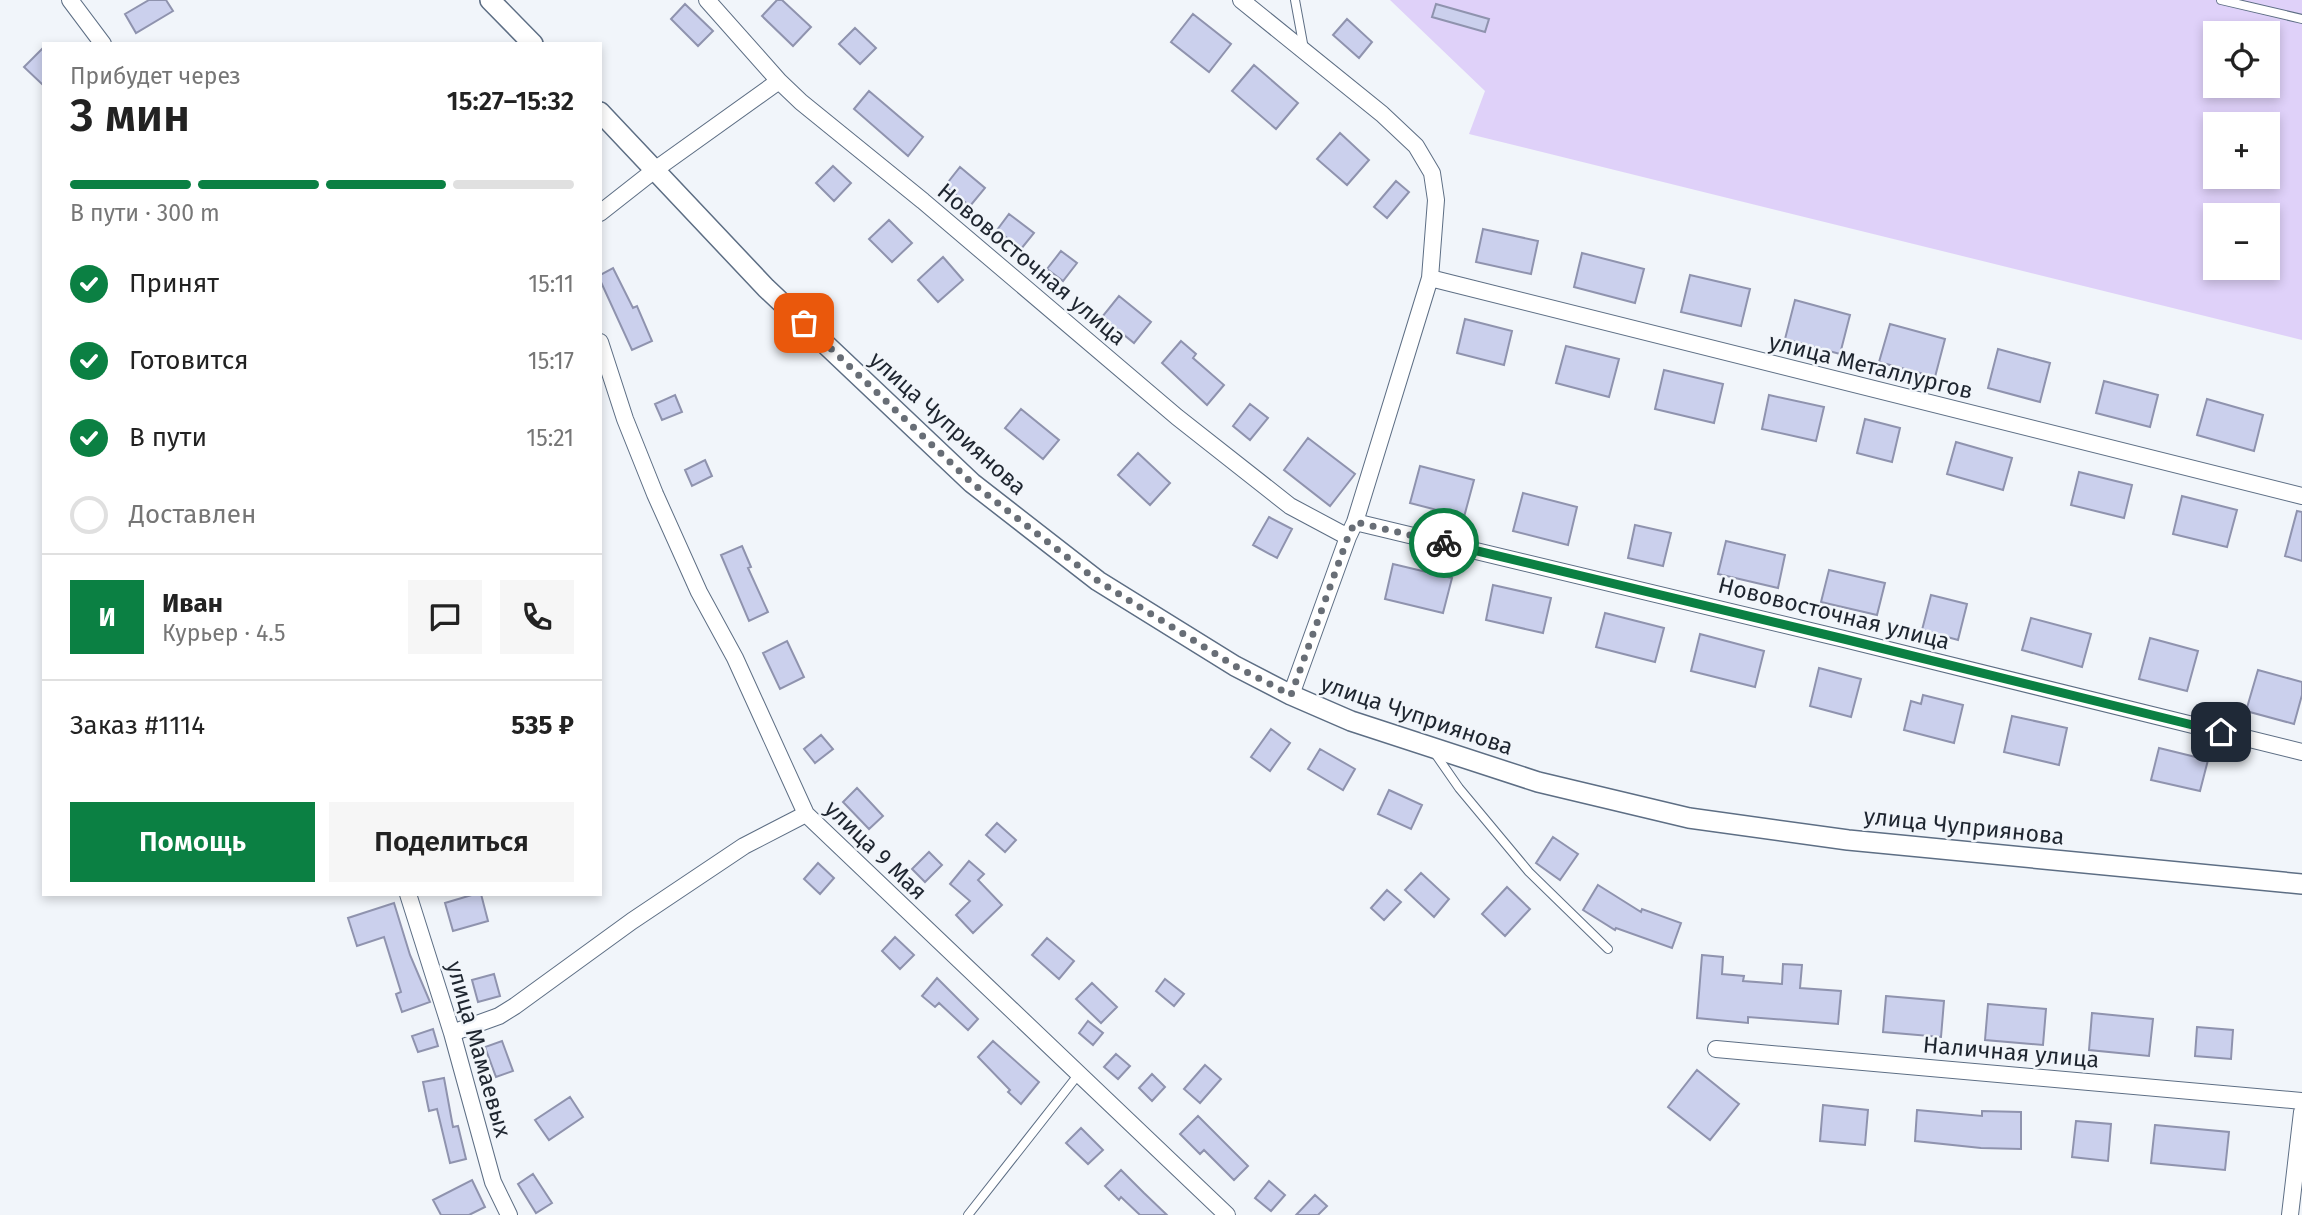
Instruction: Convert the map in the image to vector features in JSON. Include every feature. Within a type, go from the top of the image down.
[{"type":"street","points":[[70,0],[102,42]]},
{"type":"street","points":[[490,0],[531,42]]},
{"type":"street","name":"Нововосточная улица","points":[[707,0],[779,82],[1177,418],[1290,506],[1352,530],[1831,635],[2302,752]]},
{"type":"street","points":[[1241,0],[1382,114],[1416,146],[1432,173],[1436,200],[1430,278],[1352,530],[1291,695]]},
{"type":"street","points":[[602,212],[656,169],[779,82]]},
{"type":"street","name":"улица Чуприянова","points":[[602,114],[766,288],[972,483],[1098,581],[1235,666],[1291,695],[1351,721],[1433,750],[1538,782],[1689,818],[1849,840],[2302,884]]},
{"type":"street","name":"улица Металлургов","points":[[1430,278],[2302,496]]},
{"type":"street","name":"улица 9 Мая","points":[[602,348],[625,419],[654,494],[694,582],[735,658],[806,814],[1227,1215]]},
{"type":"street","points":[[452,1033],[499,1016],[733,853],[806,814]]},
{"type":"street","name":"улица Мамаевых","points":[[409,896],[452,1033],[493,1182],[509,1215]]},
{"type":"street","name":"Наличная улица","points":[[1716,1049],[2302,1101]]},
{"type":"street","points":[[2290,1215],[2302,1112]]},
{"type":"lane","points":[[1295,0],[1304,52]]},
{"type":"lane","points":[[2221,0],[2302,19]]},
{"type":"lane","points":[[1433,750],[1459,788],[1529,872],[1608,949]]},
{"type":"lane","points":[[968,1215],[1078,1075]]},
{"type":"shaded area","points":[[1390,0],[2302,0],[2302,340],[1469,134],[1485,91]]},
{"type":"building","points":[[149,0],[166,0],[173,11],[136,33],[125,14]]},
{"type":"building","points":[[777,0],[782,0],[811,27],[793,46],[762,16]]},
{"type":"building","points":[[685,4],[713,31],[698,46],[671,19]]},
{"type":"building","points":[[1436,4],[1489,19],[1485,32],[1432,17]]},
{"type":"building","points":[[1193,14],[1231,44],[1209,72],[1171,42]]},
{"type":"building","points":[[1347,19],[1372,42],[1359,58],[1333,35]]},
{"type":"building","points":[[855,28],[876,48],[860,64],[839,44]]},
{"type":"building","points":[[42,49],[42,84],[24,67]]},
{"type":"building","points":[[1254,65],[1298,103],[1276,129],[1232,91]]},
{"type":"building","points":[[869,91],[923,137],[908,156],[854,109]]},
{"type":"building","points":[[1340,133],[1369,160],[1347,185],[1317,159]]},
{"type":"building","points":[[833,166],[851,183],[834,201],[816,183]]},
{"type":"building","points":[[960,167],[985,188],[970,206],[945,186]]},
{"type":"building","points":[[1396,181],[1409,192],[1387,218],[1374,207]]},
{"type":"building","points":[[1009,214],[1034,233],[1021,249],[997,230]]},
{"type":"building","points":[[889,220],[912,243],[892,262],[869,239]]},
{"type":"building","points":[[1483,229],[1538,241],[1531,274],[1476,262]]},
{"type":"building","points":[[1061,251],[1077,263],[1063,281],[1047,269]]},
{"type":"building","points":[[1582,253],[1644,269],[1635,303],[1574,287]]},
{"type":"building","points":[[943,257],[963,280],[938,302],[918,280]]},
{"type":"building","points":[[613,268],[633,308],[637,306],[652,341],[632,350],[602,284],[602,274]]},
{"type":"building","points":[[1690,275],[1750,289],[1741,326],[1681,312]]},
{"type":"building","points":[[1119,296],[1151,322],[1134,343],[1102,317]]},
{"type":"building","points":[[1795,300],[1850,315],[1840,354],[1785,339]]},
{"type":"building","points":[[1465,319],[1512,331],[1504,365],[1457,353]]},
{"type":"building","points":[[1890,324],[1945,339],[1935,377],[1879,362]]},
{"type":"building","points":[[1181,341],[1196,354],[1193,358],[1224,385],[1207,405],[1162,363]]},
{"type":"building","points":[[1566,346],[1619,359],[1609,397],[1556,383]]},
{"type":"building","points":[[1998,349],[2050,363],[2040,402],[1988,388]]},
{"type":"building","points":[[1664,370],[1723,384],[1714,423],[1655,409]]},
{"type":"building","points":[[2104,381],[2158,395],[2150,427],[2096,413]]},
{"type":"building","points":[[675,395],[682,412],[662,420],[655,404]]},
{"type":"building","points":[[1769,395],[1824,407],[1816,441],[1762,429]]},
{"type":"building","points":[[2207,399],[2263,415],[2254,451],[2197,435]]},
{"type":"building","points":[[1250,404],[1268,418],[1250,440],[1233,426]]},
{"type":"building","points":[[1021,409],[1059,440],[1043,459],[1005,428]]},
{"type":"building","points":[[1865,419],[1900,428],[1892,462],[1857,453]]},
{"type":"building","points":[[1308,438],[1355,474],[1330,506],[1284,470]]},
{"type":"building","points":[[1956,442],[2012,458],[2003,490],[1947,474]]},
{"type":"building","points":[[1138,453],[1170,483],[1150,505],[1118,475]]},
{"type":"building","points":[[705,460],[712,476],[692,486],[685,470]]},
{"type":"building","points":[[1420,466],[1474,480],[1464,517],[1410,503]]},
{"type":"building","points":[[2079,472],[2132,485],[2124,518],[2071,505]]},
{"type":"building","points":[[1523,493],[1577,507],[1568,545],[1513,531]]},
{"type":"building","points":[[2182,496],[2237,510],[2227,547],[2173,534]]},
{"type":"building","points":[[2297,511],[2302,512],[2302,561],[2285,556]]},
{"type":"building","points":[[1269,517],[1292,529],[1277,558],[1253,545]]},
{"type":"building","points":[[1635,525],[1671,533],[1663,566],[1628,558]]},
{"type":"building","points":[[1726,541],[1785,555],[1778,588],[1718,574]]},
{"type":"building","points":[[742,546],[751,567],[748,568],[768,612],[749,621],[721,555]]},
{"type":"building","points":[[1393,564],[1452,578],[1443,613],[1385,599]]},
{"type":"building","points":[[1829,570],[1885,583],[1877,615],[1821,602]]},
{"type":"building","points":[[1493,585],[1551,598],[1543,633],[1486,620]]},
{"type":"building","points":[[1931,595],[1967,604],[1958,640],[1922,630]]},
{"type":"building","points":[[1605,613],[1664,628],[1655,662],[1596,647]]},
{"type":"building","points":[[2031,618],[2091,634],[2082,667],[2022,650]]},
{"type":"building","points":[[1700,634],[1764,651],[1755,687],[1691,671]]},
{"type":"building","points":[[2150,638],[2198,651],[2187,691],[2139,679]]},
{"type":"building","points":[[787,641],[804,677],[780,689],[763,653]]},
{"type":"building","points":[[1819,668],[1861,679],[1851,717],[1810,706]]},
{"type":"building","points":[[2258,670],[2302,682],[2302,695],[2294,724],[2246,711]]},
{"type":"building","points":[[1923,695],[1963,705],[1954,743],[1904,730],[1911,701],[1921,704]]},
{"type":"building","points":[[2012,716],[2067,728],[2059,765],[2004,752]]},
{"type":"building","points":[[1271,729],[1290,743],[1270,771],[1251,757]]},
{"type":"building","points":[[821,735],[833,749],[815,763],[804,749]]},
{"type":"building","points":[[2159,748],[2208,760],[2200,791],[2151,780]]},
{"type":"building","points":[[1320,749],[1355,769],[1343,790],[1308,769]]},
{"type":"building","points":[[857,788],[883,816],[869,829],[843,802]]},
{"type":"building","points":[[1389,790],[1422,805],[1411,829],[1378,814]]},
{"type":"building","points":[[997,823],[1016,840],[1005,852],[986,835]]},
{"type":"building","points":[[1553,837],[1578,854],[1560,880],[1536,863]]},
{"type":"building","points":[[929,852],[942,865],[925,882],[912,869]]},
{"type":"building","points":[[969,861],[984,874],[978,880],[1002,905],[973,933],[956,915],[970,901],[950,884]]},
{"type":"building","points":[[818,863],[834,878],[820,894],[804,879]]},
{"type":"building","points":[[1421,873],[1449,899],[1434,917],[1405,890]]},
{"type":"building","points":[[1598,885],[1641,912],[1642,909],[1681,923],[1672,948],[1616,928],[1615,930],[1583,910]]},
{"type":"building","points":[[1507,887],[1530,909],[1505,936],[1482,914]]},
{"type":"building","points":[[1387,890],[1401,902],[1384,920],[1371,908]]},
{"type":"building","points":[[468,896],[482,896],[488,921],[453,931],[445,903]]},
{"type":"building","points":[[394,903],[410,955],[430,1002],[402,1012],[396,994],[401,992],[384,937],[357,946],[348,918]]},
{"type":"building","points":[[895,937],[914,955],[900,969],[882,951]]},
{"type":"building","points":[[1047,938],[1074,961],[1059,979],[1032,955]]},
{"type":"building","points":[[1702,955],[1723,957],[1722,974],[1744,976],[1743,981],[1782,984],[1783,964],[1802,965],[1800,988],[1841,991],[1838,1024],[1748,1017],[1748,1023],[1697,1018]]},
{"type":"building","points":[[494,974],[500,996],[478,1002],[472,980]]},
{"type":"building","points":[[937,978],[978,1019],[968,1030],[939,1003],[935,1007],[922,996]]},
{"type":"building","points":[[1165,979],[1184,994],[1174,1006],[1156,991]]},
{"type":"building","points":[[1092,983],[1117,1007],[1101,1023],[1076,999]]},
{"type":"building","points":[[1886,996],[1944,1001],[1941,1037],[1883,1032]]},
{"type":"building","points":[[1988,1004],[2046,1009],[2043,1045],[1985,1040]]},
{"type":"building","points":[[2092,1013],[2153,1019],[2149,1056],[2089,1050]]},
{"type":"building","points":[[1088,1021],[1103,1033],[1093,1045],[1079,1033]]},
{"type":"building","points":[[2197,1027],[2233,1030],[2231,1059],[2195,1056]]},
{"type":"building","points":[[433,1029],[438,1046],[418,1052],[412,1036]]},
{"type":"building","points":[[502,1041],[513,1071],[496,1077],[485,1047]]},
{"type":"building","points":[[993,1041],[1039,1082],[1021,1104],[978,1057]]},
{"type":"building","points":[[1116,1054],[1130,1066],[1118,1079],[1104,1067]]},
{"type":"building","points":[[1205,1065],[1221,1079],[1200,1103],[1184,1089]]},
{"type":"building","points":[[1697,1070],[1739,1104],[1710,1140],[1668,1107]]},
{"type":"building","points":[[1152,1074],[1165,1087],[1152,1101],[1139,1088]]},
{"type":"building","points":[[444,1078],[453,1127],[458,1126],[466,1159],[450,1163],[437,1109],[429,1111],[423,1082]]},
{"type":"building","points":[[570,1097],[583,1117],[549,1140],[535,1120]]},
{"type":"building","points":[[1823,1105],[1868,1110],[1865,1145],[1820,1141]]},
{"type":"building","points":[[1917,1110],[1982,1116],[1982,1111],[2021,1112],[2021,1149],[1915,1141]]},
{"type":"building","points":[[1198,1116],[1248,1166],[1234,1180],[1204,1150],[1200,1154],[1180,1134]]},
{"type":"building","points":[[2076,1121],[2111,1124],[2108,1161],[2072,1157]]},
{"type":"building","points":[[2155,1125],[2229,1132],[2225,1170],[2151,1163]]},
{"type":"building","points":[[1081,1128],[1103,1150],[1088,1164],[1066,1143]]},
{"type":"building","points":[[1121,1170],[1167,1215],[1140,1215],[1121,1197],[1119,1200],[1105,1186]]},
{"type":"building","points":[[533,1174],[552,1203],[536,1213],[518,1184]]},
{"type":"building","points":[[472,1180],[485,1207],[469,1215],[441,1215],[433,1200]]},
{"type":"building","points":[[1269,1181],[1285,1195],[1271,1211],[1255,1198]]},
{"type":"building","points":[[1315,1195],[1327,1206],[1318,1215],[1296,1215]]},
{"type":"way so far","points":[[804,323],[972,483],[1098,581],[1235,666],[1291,695],[1355,522],[1444,543]]},
{"type":"route","points":[[1444,543],[2221,732]]}]
